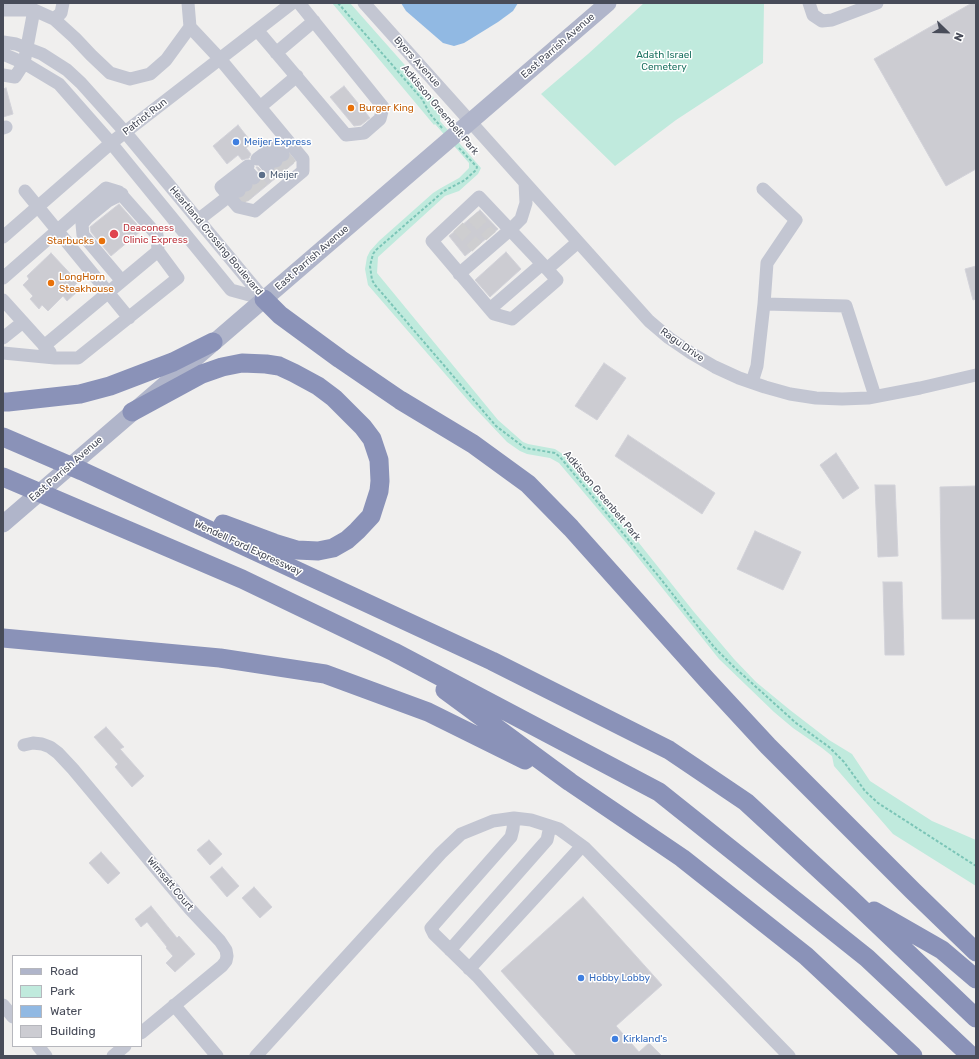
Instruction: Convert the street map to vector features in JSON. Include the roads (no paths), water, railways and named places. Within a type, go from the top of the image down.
[{"type":"highway","points":[[264,299],[280,316],[400,400],[472,444],[528,484],[571,528],[768,746],[976,952]]},
{"type":"highway","points":[[3,402],[80,394],[110,386],[173,362],[213,342]]},
{"type":"highway","points":[[82,471],[274,543],[297,550],[318,551],[333,548],[347,540],[370,516],[379,491],[380,481],[379,460],[372,439],[364,427],[334,398],[318,386],[278,366],[242,363],[222,367],[202,374],[132,412]]},
{"type":"highway","name":"Wendell Ford Expressway","points":[[3,437],[82,471],[492,661],[669,750],[746,802],[849,897]]},
{"type":"highway","points":[[3,477],[242,579],[394,652],[659,792],[867,958],[971,1056]]},
{"type":"highway","points":[[4,638],[220,658],[325,674],[428,712],[570,782]]},
{"type":"highway","points":[[394,652],[570,782],[682,858],[806,956],[913,1056]]},
{"type":"highway","points":[[849,897],[942,950],[976,978]]},
{"type":"highway","points":[[849,897],[976,1018]]},
{"type":"main road","name":"East Parrish Avenue","points":[[3,524],[608,3]]},
{"type":"street","points":[[54,19],[61,12],[63,3]]},
{"type":"street","points":[[188,3],[190,27],[220,59],[260,107],[265,170],[259,200],[238,206],[265,170]]},
{"type":"street","name":"Patriot Run","points":[[3,237],[111,143],[292,3]]},
{"type":"street","points":[[257,30],[346,135],[364,133],[380,120],[383,107],[299,3]]},
{"type":"street","name":"Byers Avenue","points":[[364,3],[470,122]]},
{"type":"street","points":[[808,3],[813,15],[822,21],[832,20],[875,4]]},
{"type":"street","points":[[3,7],[34,10],[54,19],[110,74],[130,79],[150,74],[166,60],[190,27]]},
{"type":"street","points":[[3,75],[15,77],[24,63],[34,10]]},
{"type":"street","points":[[276,53],[314,21]]},
{"type":"street","name":"Heartland Crossing Boulevard","points":[[3,42],[16,44],[42,54],[67,70],[81,83],[125,132],[264,299]]},
{"type":"street","name":"Heartland Crossing Boulevard","points":[[3,54],[24,63],[59,84],[111,143],[231,290],[264,299]]},
{"type":"street","points":[[260,107],[297,76]]},
{"type":"street","name":"Ragu Drive","points":[[470,122],[649,321],[669,338],[714,367],[752,382],[790,394],[816,398],[842,399],[875,396],[920,388],[976,374]]},
{"type":"street","points":[[198,220],[265,170]]},
{"type":"street","points":[[459,274],[480,250],[494,238],[511,230],[521,219],[526,204],[525,183]]},
{"type":"street","points":[[3,278],[106,188],[122,194],[156,235],[158,251],[178,278],[78,358],[55,358],[3,352]]},
{"type":"street","points":[[752,382],[757,366],[767,263],[796,220],[763,189]]},
{"type":"street","points":[[25,191],[129,318]]},
{"type":"street","points":[[121,280],[83,235],[82,224],[108,201],[122,194]]},
{"type":"street","points":[[479,197],[511,230],[557,280],[512,319],[494,314],[432,241],[456,224],[469,212],[479,197]]},
{"type":"street","points":[[490,309],[578,242]]},
{"type":"street","points":[[44,346],[121,280],[158,251]]},
{"type":"street","points":[[3,300],[55,358]]},
{"type":"street","points":[[764,304],[846,306],[875,396]]},
{"type":"street","points":[[3,338],[23,322]]},
{"type":"street","name":"Wimsatt Court","points":[[24,745],[33,743],[42,744],[58,753],[190,909],[220,941],[226,950],[228,956],[222,966],[142,1032]]},
{"type":"street","points":[[514,818],[511,837],[431,928],[432,932],[476,976],[548,1056]]},
{"type":"street","points":[[256,1056],[440,852],[461,834],[492,821],[514,818],[531,820],[559,829],[582,846],[716,980],[789,1056]]},
{"type":"street","points":[[450,950],[547,840],[550,826]]},
{"type":"street","points":[[469,969],[582,846]]},
{"type":"street","points":[[3,1005],[12,1016]]},
{"type":"street","points":[[174,1006],[217,1056]]},
{"type":"street","points":[[39,1047],[46,1056]]},
{"type":"street","points":[[113,1056],[124,1047]]},
{"type":"water","points":[[401,3],[518,3],[513,11],[498,22],[464,43],[454,46],[443,43],[406,11]]},
{"type":"tunnel","points":[[283,155],[291,165]]},
{"type":"tunnel","points":[[276,161],[284,171]]},
{"type":"tunnel","points":[[268,167],[276,178]]},
{"type":"tunnel","points":[[254,178],[263,189]]},
{"type":"tunnel","points":[[246,185],[254,195]]},
{"type":"tunnel","points":[[239,191],[247,202]]},
{"type":"tunnel","points":[[473,216],[491,236]]},
{"type":"tunnel","points":[[458,227],[477,247]]},
{"type":"place","name":"Burger King","points":[[351,108]]},
{"type":"place","name":"Meijer Express","points":[[236,142]]},
{"type":"place","name":"Meijer","points":[[262,175]]},
{"type":"place","name":"Deaconess Clinic Express","points":[[114,234]]},
{"type":"place","name":"Starbucks","points":[[102,241]]},
{"type":"place","name":"LongHorn Steakhouse","points":[[51,283]]},
{"type":"place","name":"Hobby Lobby","points":[[581,978]]},
{"type":"place","name":"Kirkland's","points":[[615,1039]]},
{"type":"park label","name":"Adath Israel Cemetery","points":[[664,60]]}]
